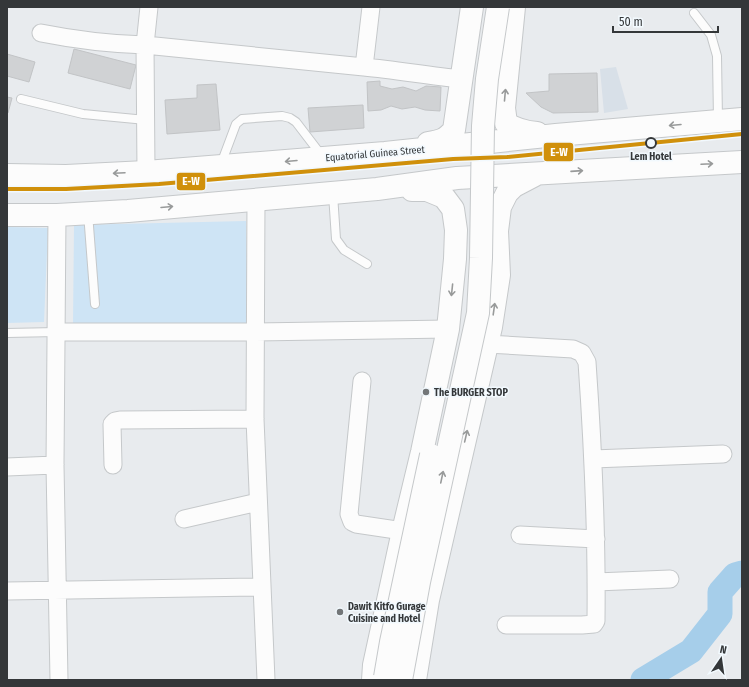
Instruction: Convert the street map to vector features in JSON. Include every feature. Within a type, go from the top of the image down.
[{"type":"main road","points":[[389,679],[374,665],[448,329],[456,230],[453,209],[452,179],[454,138],[472,7]]},
{"type":"main road","points":[[389,679],[391,642],[414,529],[464,316],[468,263],[472,94],[485,7]]},
{"type":"main road","points":[[389,679],[422,569],[478,313],[481,258],[483,126],[487,80],[498,7]]},
{"type":"main road","points":[[415,680],[428,600],[491,327],[498,275],[498,225],[500,207],[507,184],[504,108],[514,7]]},
{"type":"main road","points":[[454,138],[506,132],[512,127],[524,132],[556,135],[742,119]]},
{"type":"main road","name":"Equatorial Guinea Street","points":[[7,175],[66,176],[146,172],[385,153],[443,141],[448,138],[454,138]]},
{"type":"main road","points":[[7,215],[88,214],[128,211],[377,189],[452,179],[507,184],[514,186],[538,174],[741,166]]},
{"type":"main road","points":[[377,189],[427,190],[444,198],[453,209]]},
{"type":"street","points":[[146,172],[145,44],[149,7]]},
{"type":"street","points":[[364,67],[371,7]]},
{"type":"street","points":[[41,33],[85,41],[114,44],[145,44],[405,71],[425,76],[462,79]]},
{"type":"street","points":[[256,199],[255,419],[266,680]]},
{"type":"street","points":[[57,215],[55,465],[59,680]]},
{"type":"street","points":[[57,332],[256,332],[448,329]]},
{"type":"street","points":[[487,344],[573,349],[582,353],[587,362],[596,540],[596,621],[594,624],[582,626],[506,625]]},
{"type":"street","points":[[362,381],[349,514],[352,522],[356,524],[403,531]]},
{"type":"street","points":[[113,466],[112,424],[115,421],[255,419]]},
{"type":"street","points":[[593,459],[723,454]]},
{"type":"street","points":[[7,467],[55,465]]},
{"type":"street","points":[[184,519],[258,502]]},
{"type":"street","points":[[520,535],[596,540]]},
{"type":"street","points":[[596,582],[670,579]]},
{"type":"street","points":[[7,591],[261,587]]},
{"type":"lane","points":[[694,13],[711,35],[717,56],[718,121]]},
{"type":"lane","points":[[21,99],[83,114],[146,120]]},
{"type":"lane","points":[[220,166],[236,124],[242,119],[282,116],[290,118],[296,122],[323,158]]},
{"type":"lane","points":[[332,193],[336,239],[344,250],[367,264]]},
{"type":"lane","points":[[88,214],[95,304]]},
{"type":"lane","points":[[7,332],[57,332]]},
{"type":"shaded area","points":[[616,67],[628,109],[604,113],[600,69]]},
{"type":"shaded area","points":[[246,221],[248,325],[73,325],[74,225]]},
{"type":"shaded area","points":[[7,227],[48,228],[44,322],[7,323]]},
{"type":"building","points":[[74,49],[136,65],[130,89],[68,73]]},
{"type":"building","points":[[7,54],[35,62],[29,82],[7,76]]},
{"type":"building","points":[[597,73],[598,112],[553,113],[541,107],[526,93],[549,91],[549,74]]},
{"type":"building","points":[[380,81],[380,86],[392,89],[403,87],[416,91],[426,86],[441,87],[440,111],[425,110],[415,107],[402,109],[391,106],[381,110],[368,111],[367,82]]},
{"type":"building","points":[[216,84],[220,130],[167,134],[165,100],[197,98],[197,85]]},
{"type":"building","points":[[7,97],[12,98],[8,113],[7,113]]},
{"type":"building","points":[[363,105],[364,128],[310,132],[308,108]]},
{"type":"waterway","points":[[643,680],[691,651],[720,614],[720,592],[735,575],[742,573]]},
{"type":"transit line","name":"E-W","points":[[7,189],[66,189],[159,184],[453,159],[507,157],[742,134]]},
{"type":"place","name":"Lem Hotel","points":[[651,143]]},
{"type":"place","name":"The BURGER STOP","points":[[426,392]]},
{"type":"place","name":"Dawit Kitfo Gurage Cuisine and Hotel","points":[[340,612]]}]
